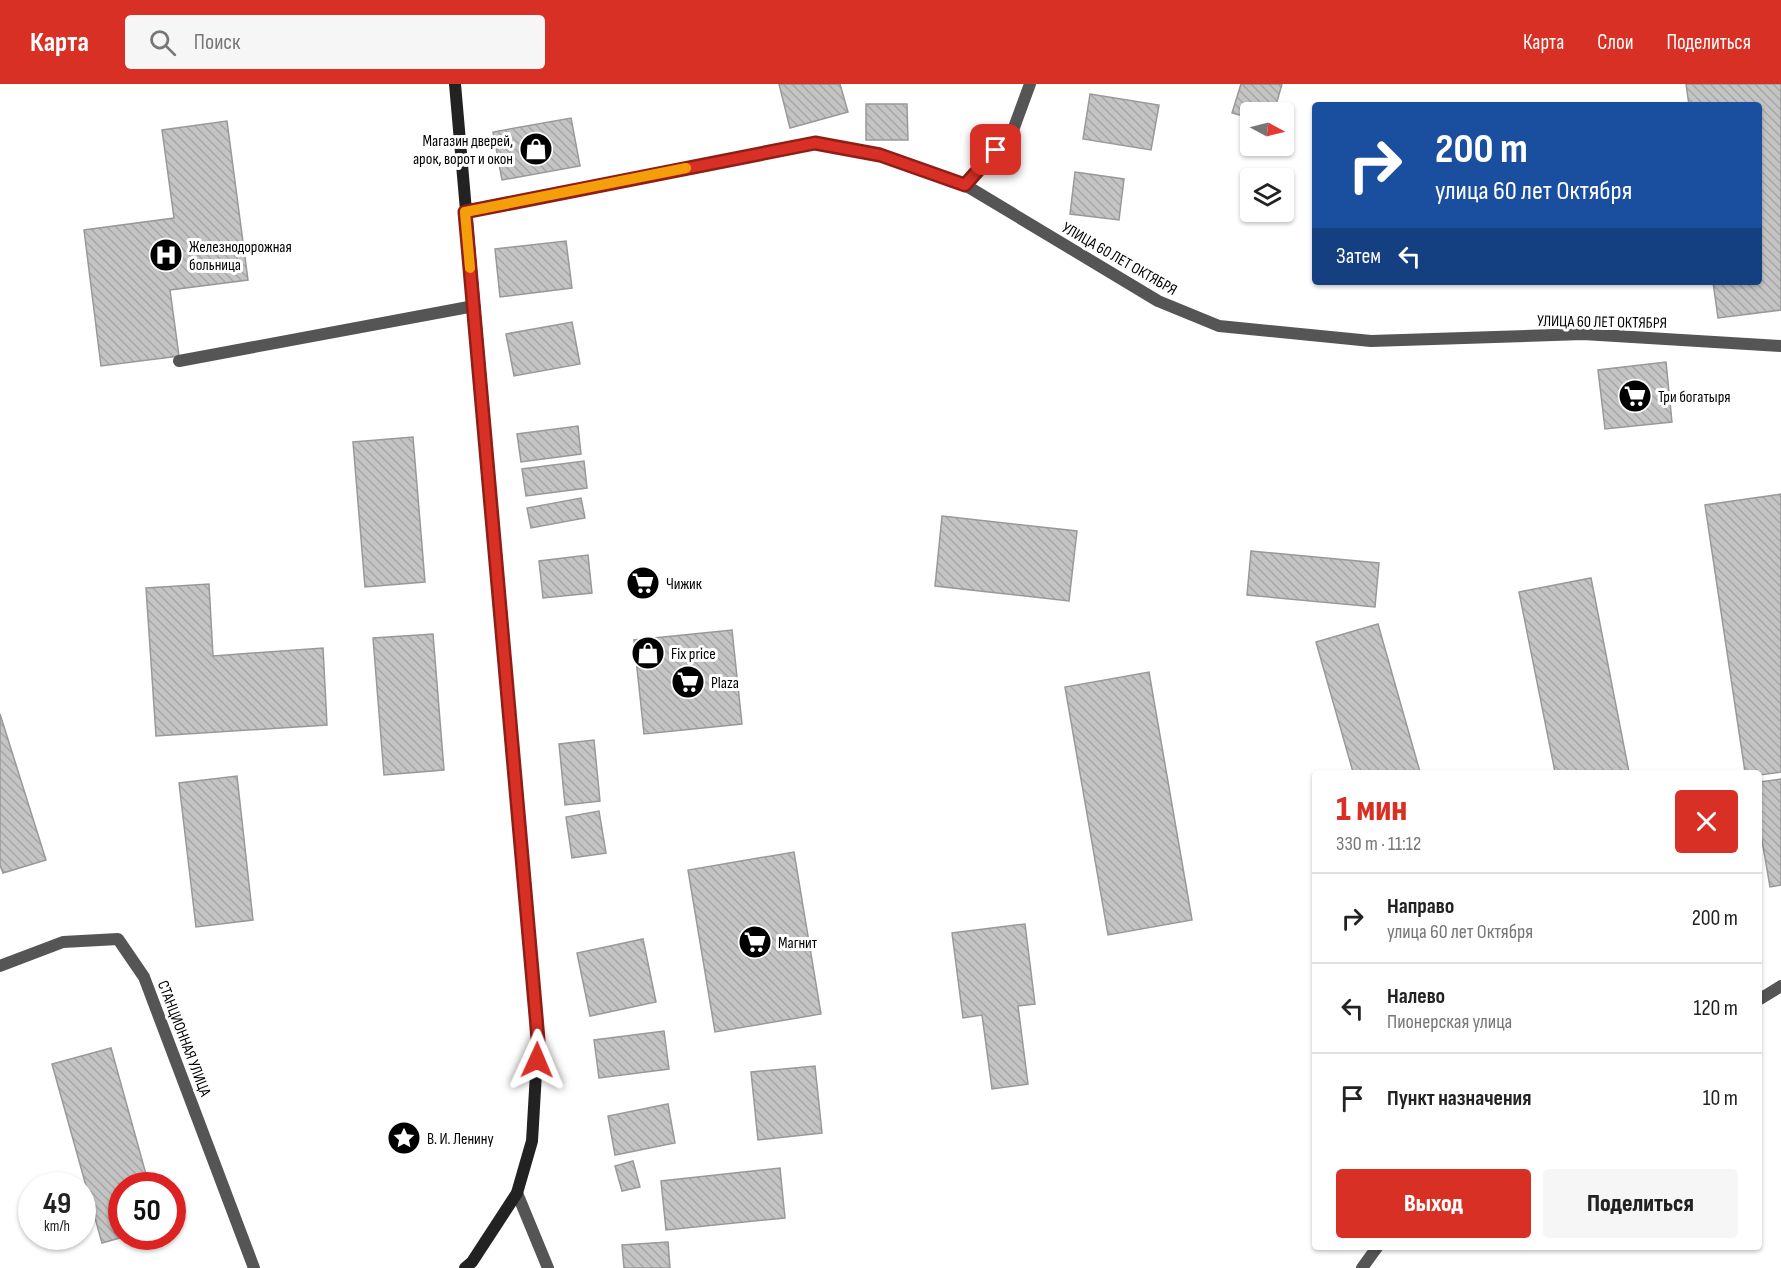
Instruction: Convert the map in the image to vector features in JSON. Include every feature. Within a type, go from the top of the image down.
[{"type":"main road","points":[[455,84],[538,1040],[532,1142],[517,1193],[472,1262],[465,1268]]},
{"type":"street","points":[[965,185],[1012,133],[1030,84]]},
{"type":"street","name":"УЛИЦА 60 ЛЕТ ОКТЯБРЯ","points":[[465,212],[815,143],[880,155],[965,185],[1158,302],[1219,326],[1371,341],[1583,334],[1781,346]]},
{"type":"street","points":[[179,361],[474,306]]},
{"type":"street","name":"СТАНЦИОННАЯ УЛИЦА","points":[[0,966],[63,942],[118,939],[144,977],[254,1268]]},
{"type":"street","points":[[1762,998],[1781,986]]},
{"type":"street","points":[[517,1193],[548,1268]]},
{"type":"street","points":[[1362,1268],[1375,1250]]},
{"type":"building","points":[[779,84],[840,84],[848,112],[790,128]]},
{"type":"building","points":[[1241,84],[1282,84],[1277,102],[1240,102],[1240,115],[1232,113]]},
{"type":"building","points":[[1686,84],[1781,84],[1781,310],[1718,318],[1713,285],[1762,285],[1762,102],[1689,102]]},
{"type":"building","points":[[1090,94],[1159,105],[1151,150],[1083,139]]},
{"type":"building","points":[[866,104],[907,104],[908,140],[866,140]]},
{"type":"building","name":"Магазин дверей, арок, ворот и окон","points":[[571,118],[580,166],[502,180],[493,132]]},
{"type":"building","name":"Железнодорожная больница","points":[[227,121],[248,280],[170,290],[179,356],[101,366],[84,230],[174,218],[162,130]]},
{"type":"building","points":[[1075,172],[1124,179],[1119,220],[1070,214]]},
{"type":"building","points":[[566,241],[572,288],[500,297],[495,249]]},
{"type":"building","points":[[572,322],[580,364],[514,376],[506,334]]},
{"type":"building","name":"Три богатыря","points":[[1666,362],[1672,422],[1605,429],[1598,370]]},
{"type":"building","points":[[578,426],[581,454],[521,462],[517,434]]},
{"type":"building","points":[[413,437],[425,582],[365,587],[353,442]]},
{"type":"building","points":[[584,461],[587,488],[526,496],[522,469]]},
{"type":"building","points":[[1781,494],[1781,772],[1762,775],[1762,770],[1745,770],[1705,505]]},
{"type":"building","points":[[581,498],[585,518],[531,528],[527,508]]},
{"type":"building","points":[[942,516],[1077,531],[1069,601],[935,586]]},
{"type":"building","points":[[1251,551],[1379,563],[1375,607],[1247,595]]},
{"type":"building","points":[[588,555],[592,593],[543,598],[539,561]]},
{"type":"building","points":[[1591,578],[1629,770],[1555,770],[1519,592]]},
{"type":"building","points":[[209,584],[213,656],[323,648],[327,725],[156,736],[146,588]]},
{"type":"building","points":[[1378,624],[1419,770],[1352,770],[1316,642]]},
{"type":"building","name":"Plaza","points":[[732,630],[742,724],[644,734],[634,640]]},
{"type":"building","points":[[433,634],[444,770],[384,775],[373,638]]},
{"type":"building","points":[[1149,672],[1192,920],[1108,935],[1065,687]]},
{"type":"building","points":[[0,714],[46,860],[3,873],[0,865]]},
{"type":"building","points":[[594,740],[600,801],[565,805],[559,744]]},
{"type":"building","points":[[237,776],[253,920],[196,927],[179,783]]},
{"type":"building","points":[[1781,779],[1781,885],[1770,887],[1762,841],[1762,782]]},
{"type":"building","points":[[599,811],[606,853],[572,858],[566,817]]},
{"type":"building","name":"Магнит","points":[[794,852],[821,1014],[715,1032],[688,870]]},
{"type":"building","points":[[1025,924],[1035,1004],[1018,1006],[1028,1084],[992,1089],[982,1015],[963,1018],[952,933]]},
{"type":"building","points":[[643,939],[656,1002],[590,1016],[577,953]]},
{"type":"building","points":[[664,1031],[669,1069],[599,1078],[594,1040]]},
{"type":"building","points":[[111,1048],[145,1172],[108,1172],[108,1241],[102,1243],[96,1222],[96,1172],[82,1172],[52,1064]]},
{"type":"building","points":[[815,1066],[822,1133],[758,1140],[751,1072]]},
{"type":"building","points":[[668,1104],[675,1143],[615,1155],[608,1116]]},
{"type":"building","points":[[633,1161],[640,1187],[622,1191],[615,1166]]},
{"type":"building","points":[[780,1168],[785,1218],[666,1230],[661,1181]]},
{"type":"building","points":[[668,1242],[670,1268],[624,1268],[622,1245]]},
{"type":"slow traffic","points":[[470,268],[465,212],[686,168]]},
{"type":"place","name":"Магазин дверей, арок, ворот и окон","points":[[536,149]]},
{"type":"place","name":"Железнодорожная больница","points":[[166,255]]},
{"type":"place","name":"Три богатыря","points":[[1635,396]]},
{"type":"place","name":"Чижик","points":[[643,583]]},
{"type":"place","name":"Fix price","points":[[648,653]]},
{"type":"place","name":"Plaza","points":[[688,682]]},
{"type":"place","name":"Магнит","points":[[755,942]]},
{"type":"place","name":"В. И. Ленину","points":[[404,1138]]},
{"type":"route","points":[[537,1060],[536,1016],[465,212],[815,143],[880,155],[965,185],[996,150]]}]
